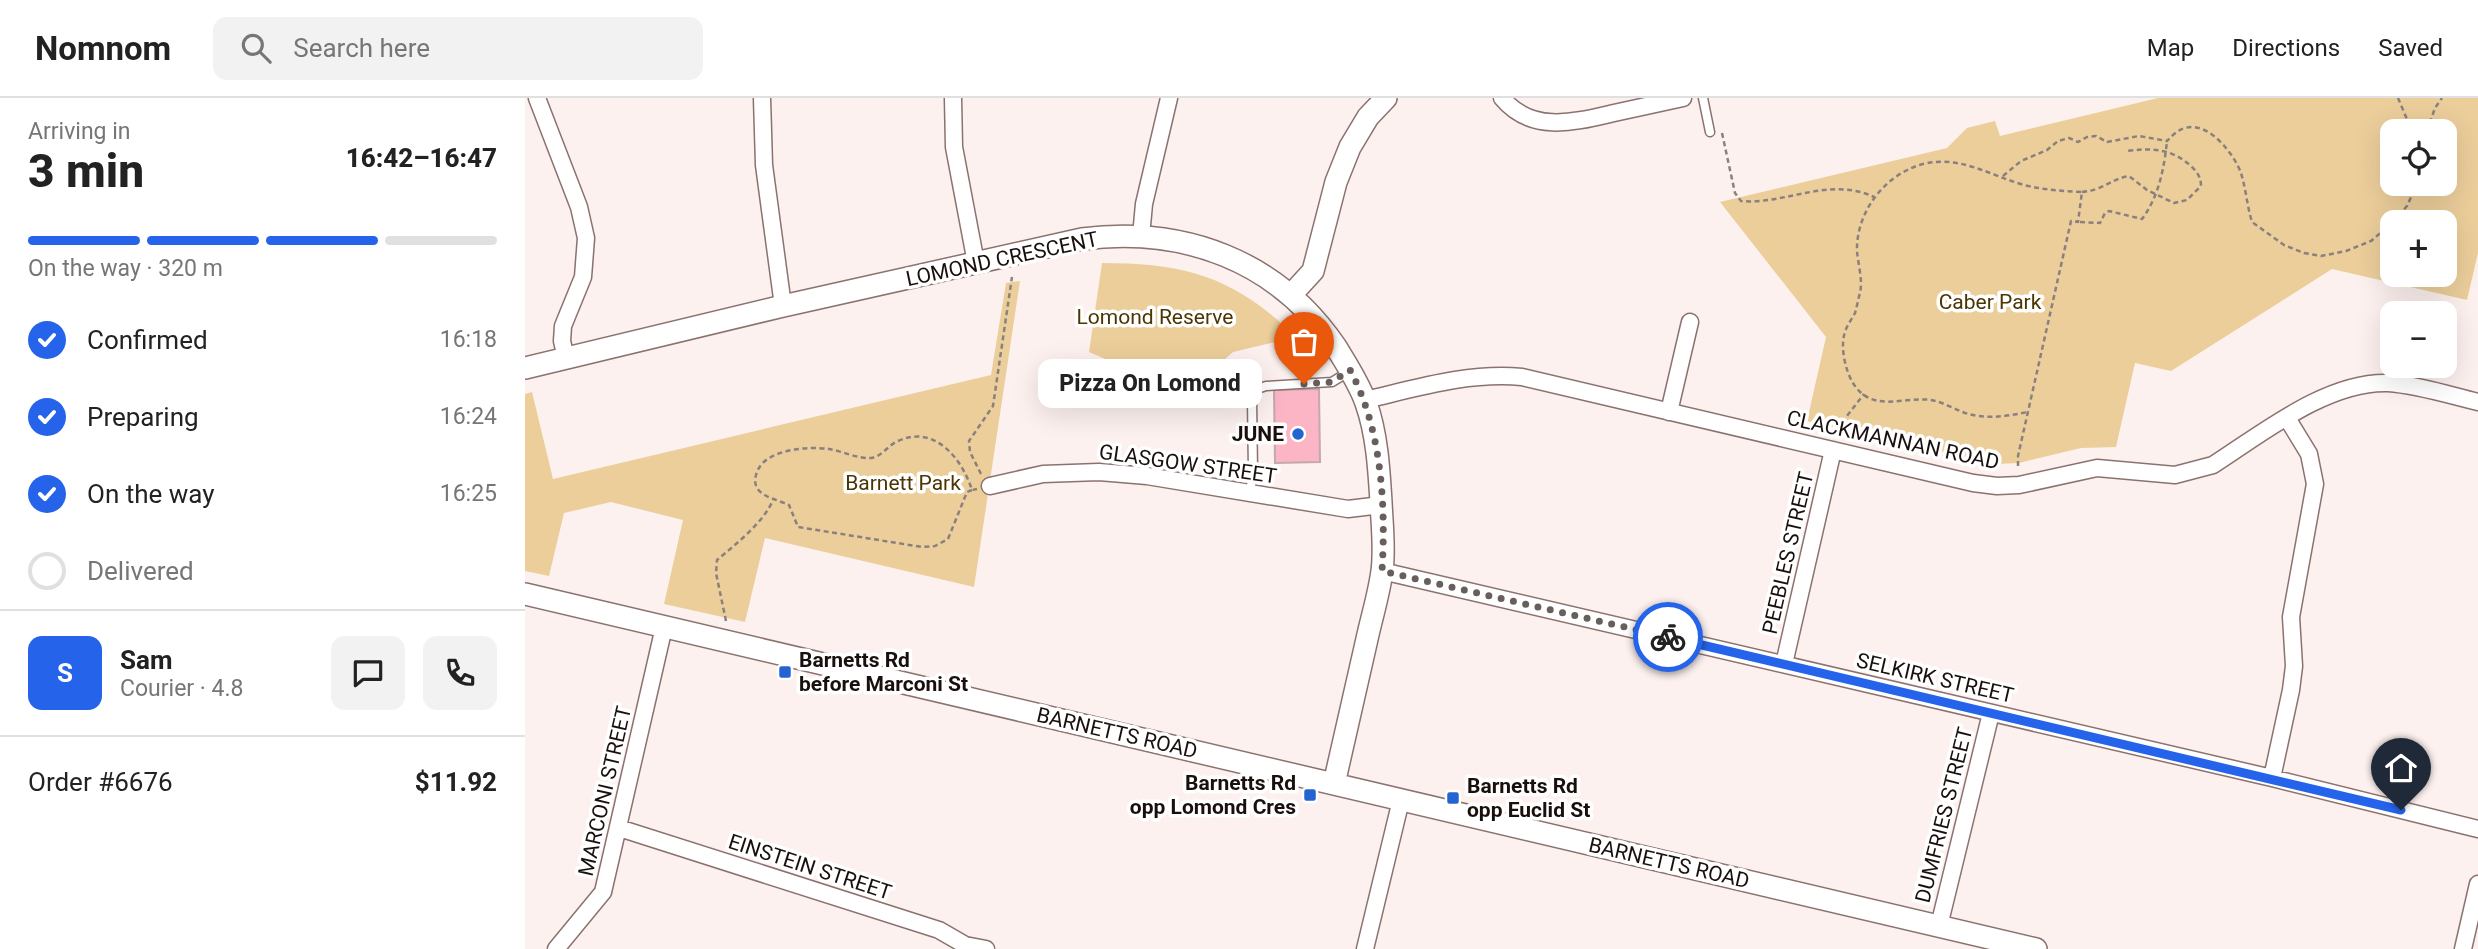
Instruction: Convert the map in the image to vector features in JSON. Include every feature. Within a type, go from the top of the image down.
[{"type":"street","points":[[537,98],[579,207],[586,238],[583,277],[563,326],[562,341],[566,358]]},
{"type":"street","points":[[762,98],[764,165],[783,306]]},
{"type":"street","points":[[953,98],[954,147],[976,262]]},
{"type":"street","points":[[1141,236],[1144,204],[1169,98]]},
{"type":"street","points":[[1291,295],[1313,271],[1336,182],[1350,147],[1368,117],[1386,98]]},
{"type":"street","points":[[1502,98],[1519,113],[1533,120],[1569,123],[1683,98]]},
{"type":"street","name":"LOMOND CRESCENT","points":[[525,368],[783,306],[1082,239],[1141,236],[1193,244],[1223,254],[1251,268],[1291,295],[1312,316],[1350,370],[1365,400],[1377,450],[1382,571],[1334,784]]},
{"type":"street","points":[[1669,412],[1690,322]]},
{"type":"street","name":"CLACKMANNAN ROAD","points":[[1365,400],[1447,381],[1478,377],[1507,376],[1538,380],[1973,483],[1997,486],[2033,482],[2097,468],[2175,475],[2213,465],[2287,418],[2337,391],[2377,384],[2414,387],[2478,402]]},
{"type":"street","points":[[2272,778],[2291,690],[2294,666],[2291,617],[2315,484],[2309,454],[2287,418]]},
{"type":"street","name":"PEEBLES STREET","points":[[1784,664],[1833,450]]},
{"type":"street","name":"GLASGOW STREET","points":[[988,487],[1043,474],[1099,472],[1147,476],[1348,509],[1381,505]]},
{"type":"street","name":"SELKIRK STREET","points":[[1382,571],[2272,778],[2478,829]]},
{"type":"street","name":"BARNETTS ROAD","points":[[525,594],[2036,949]]},
{"type":"street","name":"MARCONI STREET","points":[[556,949],[603,892],[664,627]]},
{"type":"street","name":"DUMFRIES STREET","points":[[1939,926],[1991,713]]},
{"type":"street","points":[[1366,949],[1401,800]]},
{"type":"street","name":"EINSTEIN STREET","points":[[619,828],[939,930],[965,944],[986,949]]},
{"type":"street","points":[[2462,949],[2478,884]]},
{"type":"lane","points":[[1703,98],[1710,131]]},
{"type":"lane","points":[[1249,493],[1253,472],[1251,399],[1254,390],[1266,386],[1332,382],[1350,370]]},
{"type":"path","points":[[2398,98],[2407,119]]},
{"type":"path","points":[[2431,119],[2442,98]]},
{"type":"path","points":[[2018,467],[2018,456],[2071,221],[2100,223],[2109,211],[2142,219],[2162,177],[2167,141],[2177,131],[2190,127],[2205,131],[2221,142],[2236,161],[2252,222],[2284,245],[2321,256],[2360,246],[2380,234]]},
{"type":"path","points":[[1722,133],[1735,193],[1741,201],[1836,190],[1857,191],[1875,198]]},
{"type":"path","points":[[2003,177],[2021,161],[2047,150],[2064,138],[2078,142],[2096,136],[2107,142],[2139,136],[2167,141]]},
{"type":"path","points":[[2028,412],[1980,417],[1934,401],[1888,403],[1864,394],[1853,383],[1843,341],[1856,311],[1860,292],[1857,249],[1859,228],[1875,198],[1900,174],[1920,165],[1940,161],[1962,162],[2048,191],[2100,190],[2120,178],[2129,176],[2155,195],[2180,203],[2196,193],[2201,186],[2196,171],[2184,160],[2166,150],[2126,151]]},
{"type":"path","points":[[2078,222],[2082,192]]},
{"type":"path","points":[[972,490],[966,471],[957,458],[936,441],[915,437],[891,444],[883,452],[870,458],[814,448],[769,457],[759,468],[755,484],[763,495],[789,505],[798,527],[922,547],[935,546],[949,539],[967,492],[988,487],[968,446],[973,434],[993,406],[1012,277]]},
{"type":"path","points":[[1842,432],[1847,416],[1864,394]]},
{"type":"path","points":[[726,621],[716,573],[717,560],[737,544],[766,512],[773,500]]},
{"type":"green space","name":"Caber Park","points":[[2158,98],[2478,98],[2478,253],[2467,300],[2410,287],[2457,287],[2457,210],[2380,210],[2380,280],[2332,269],[2171,371],[2135,363],[2116,447],[2081,448],[2019,463],[1996,464],[1807,421],[1826,337],[1720,202],[1947,148],[1967,128],[1995,121],[2000,136]]},
{"type":"green space","name":"Lomond Reserve","points":[[1102,263],[1159,266],[1208,278],[1252,300],[1296,337],[1233,352],[1205,377],[1126,368],[1089,352]]},
{"type":"green space","name":"Barnett Park","points":[[1020,281],[974,587],[765,538],[745,622],[664,604],[683,520],[611,502],[564,513],[549,576],[525,571],[525,394],[532,392],[553,479],[991,375],[1006,283]]},
{"type":"building","points":[[1319,389],[1320,462],[1275,463],[1274,390]]},
{"type":"way so far","points":[[1304,384],[1332,382],[1350,370],[1362,391],[1377,450],[1383,538],[1382,571],[1668,637]]},
{"type":"place","name":"Pizza On Lomond","points":[[1304,384]]},
{"type":"place","name":"JUNE","points":[[1298,434]]},
{"type":"place","name":"Barnetts Rd before Marconi St","points":[[785,672]]},
{"type":"place","name":"Barnetts Rd opp Lomond Cres","points":[[1310,795]]},
{"type":"place","name":"Barnetts Rd opp Euclid St","points":[[1453,798]]},
{"type":"route","points":[[1668,637],[2401,810]]}]
